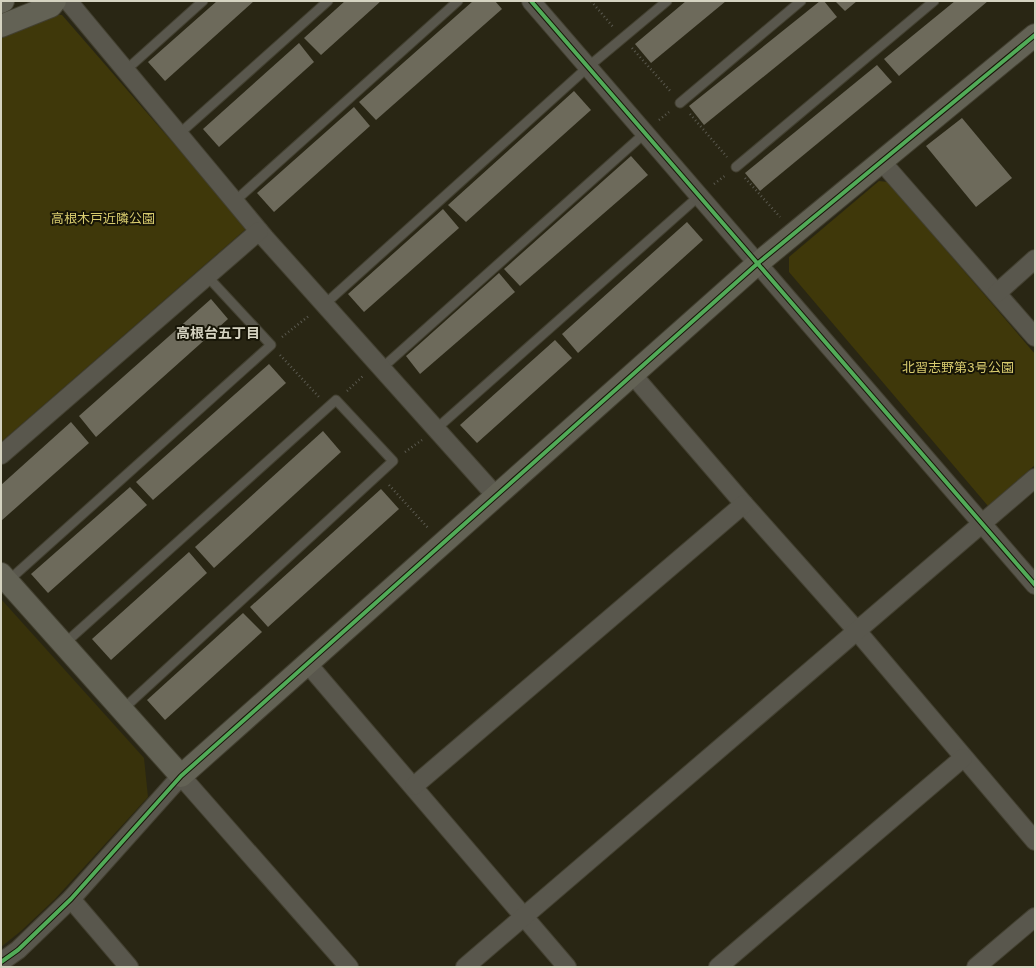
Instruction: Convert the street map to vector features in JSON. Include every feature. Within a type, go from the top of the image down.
[{"type":"street","points":[[1,26],[51,6],[55,1]]},
{"type":"street","points":[[68,1],[259,231],[496,496]]},
{"type":"street","points":[[531,1],[1035,585]]},
{"type":"street","points":[[1,962],[18,950],[71,899],[180,776],[757,264],[1035,35]]},
{"type":"street","points":[[882,162],[1035,336]]},
{"type":"street","points":[[1,456],[259,231]]},
{"type":"street","points":[[997,293],[1035,259]]},
{"type":"street","points":[[632,374],[744,504],[857,631],[963,758],[1035,841]]},
{"type":"street","points":[[466,967],[1035,478]]},
{"type":"street","points":[[414,786],[744,504]]},
{"type":"street","points":[[4,578],[349,967]]},
{"type":"street","points":[[307,663],[414,786],[567,967]]},
{"type":"street","points":[[718,967],[963,758]]},
{"type":"street","points":[[71,899],[129,967]]},
{"type":"street","points":[[976,967],[1035,917]]},
{"type":"lane","points":[[126,70],[203,1]]},
{"type":"lane","points":[[179,134],[328,1]]},
{"type":"lane","points":[[235,201],[458,1]]},
{"type":"lane","points":[[324,304],[588,67],[667,1]]},
{"type":"lane","points":[[680,103],[801,1]]},
{"type":"lane","points":[[736,167],[934,1]]},
{"type":"lane","points":[[380,366],[645,133]]},
{"type":"lane","points":[[436,428],[699,196]]},
{"type":"lane","points":[[4,578],[271,345],[207,276]]},
{"type":"lane","points":[[64,644],[336,400],[393,461],[122,710]]},
{"type":"path","points":[[645,133],[680,103]]},
{"type":"path","points":[[699,196],[736,167]]},
{"type":"path","points":[[324,304],[271,345],[328,407]]},
{"type":"path","points":[[336,400],[380,366]]},
{"type":"path","points":[[393,461],[436,428]]},
{"type":"path","points":[[379,474],[431,532]]},
{"type":"shaded area","points":[[1,599],[144,758],[148,797],[55,899],[21,931],[1,947]]},
{"type":"green space","name":"高根木戸近隣公園","points":[[53,14],[62,15],[247,228],[1,442],[1,36]]},
{"type":"green space","name":"北習志野第3号公園","points":[[879,181],[888,182],[1035,354],[1035,465],[988,506],[789,272],[789,257]]},
{"type":"building","points":[[217,1],[254,1],[165,81],[148,62]]},
{"type":"building","points":[[345,1],[381,1],[321,55],[304,38]]},
{"type":"building","points":[[473,1],[495,1],[502,9],[376,120],[359,102]]},
{"type":"building","points":[[686,1],[726,1],[651,63],[635,44]]},
{"type":"building","points":[[820,1],[824,1],[837,17],[704,125],[689,106]]},
{"type":"building","points":[[835,1],[857,1],[845,11]]},
{"type":"building","points":[[955,1],[988,1],[899,76],[884,59]]},
{"type":"building","points":[[299,43],[314,62],[219,147],[203,129]]},
{"type":"building","points":[[877,65],[892,82],[760,191],[745,173]]},
{"type":"building","points":[[574,91],[591,110],[466,222],[448,205]]},
{"type":"building","points":[[354,107],[370,126],[274,212],[257,193]]},
{"type":"building","points":[[962,118],[1012,178],[976,207],[926,146]]},
{"type":"building","points":[[631,156],[648,175],[520,286],[504,269]]},
{"type":"building","points":[[443,209],[459,228],[364,312],[348,294]]},
{"type":"building","points":[[687,222],[703,240],[578,353],[562,334]]},
{"type":"building","points":[[499,273],[515,292],[420,374],[406,356]]},
{"type":"building","points":[[211,299],[228,319],[96,437],[79,416]]},
{"type":"building","points":[[555,340],[572,358],[477,443],[460,425]]},
{"type":"building","points":[[269,364],[286,383],[153,500],[136,482]]},
{"type":"building","points":[[71,422],[89,443],[1,521],[1,485]]},
{"type":"building","points":[[323,431],[341,452],[214,568],[195,547]]},
{"type":"building","points":[[130,487],[147,505],[48,593],[31,574]]},
{"type":"building","points":[[381,489],[399,509],[268,627],[250,607]]},
{"type":"building","points":[[189,552],[207,573],[111,660],[92,639]]},
{"type":"building","points":[[243,613],[262,632],[165,720],[147,700]]},
{"type":"cycle path","points":[[531,1],[1035,585]]},
{"type":"cycle path","points":[[1,962],[18,950],[71,899],[181,776],[757,264],[1035,35]]},
{"type":"district","name":"高根台五丁目","points":[[218,333]]}]
